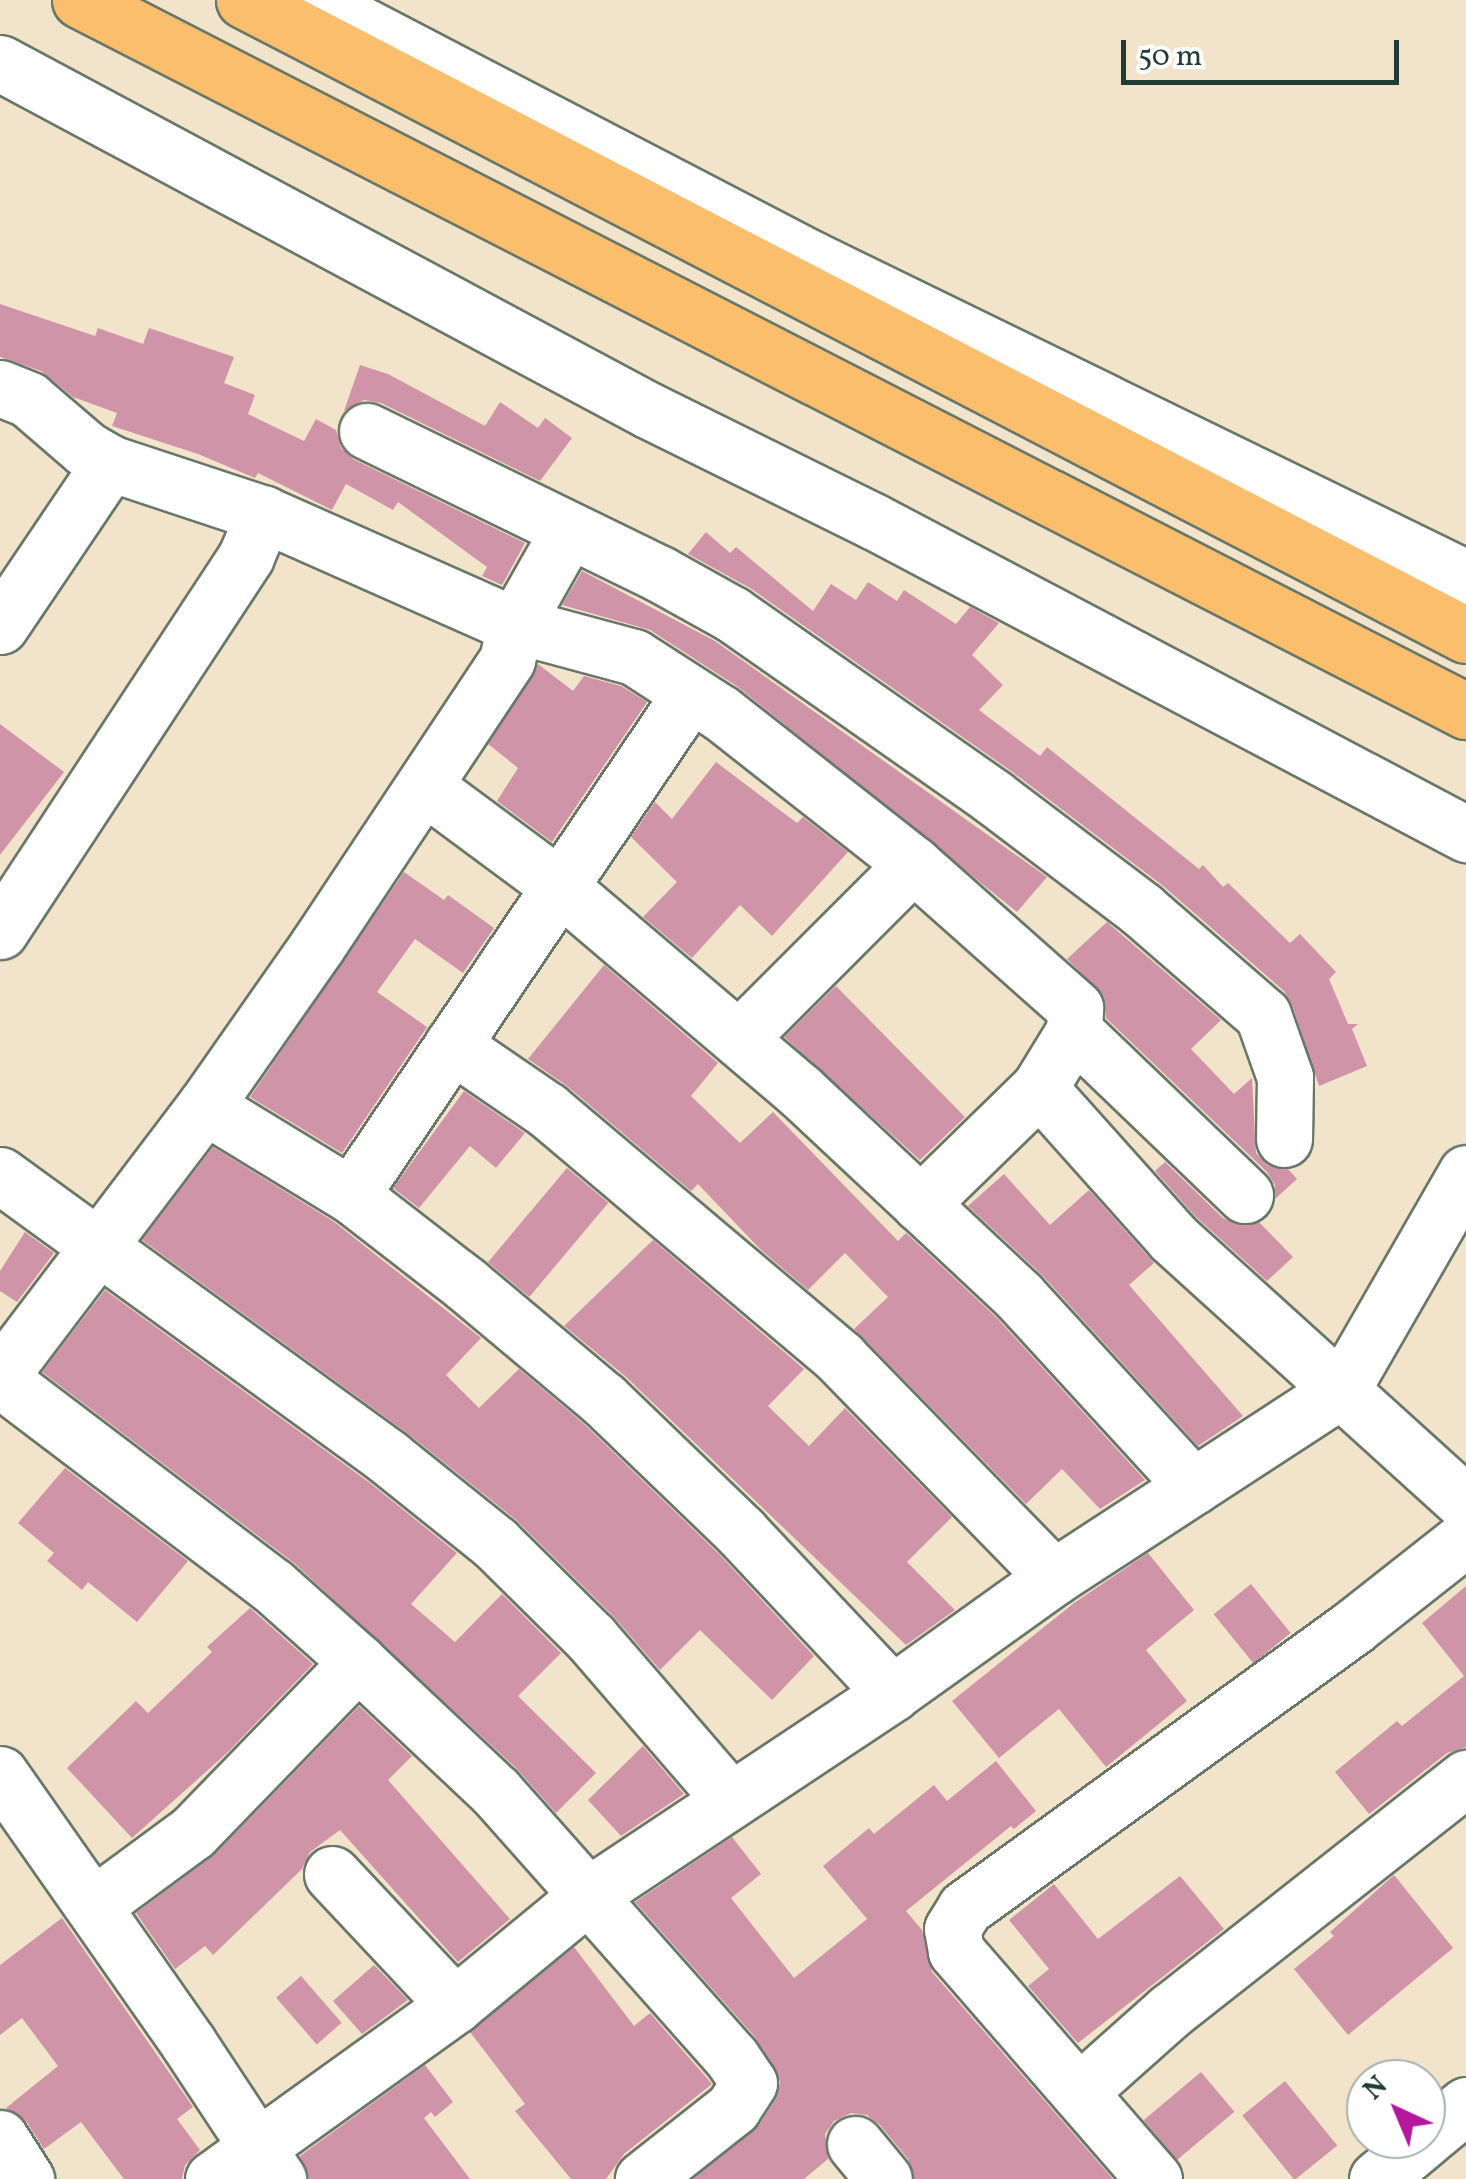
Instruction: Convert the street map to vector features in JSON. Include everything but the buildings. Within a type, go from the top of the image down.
[{"type":"highway","points":[[80,0],[1466,710]]},
{"type":"highway","points":[[244,0],[1466,635]]},
{"type":"street","points":[[314,0],[861,284],[1466,578]]},
{"type":"street","points":[[0,63],[648,410],[873,521],[1466,834]]},
{"type":"street","points":[[0,388],[29,400],[86,449],[110,463],[264,514],[514,625],[634,657],[690,694],[914,864],[1075,1008],[1074,1031],[1039,1088],[920,1204]]},
{"type":"street","points":[[367,431],[567,533],[660,574],[732,614],[994,797],[1212,968],[1263,1015],[1284,1076],[1284,1139]]},
{"type":"street","points":[[0,626],[110,463]]},
{"type":"street","points":[[0,931],[17,871],[246,556],[264,514]]},
{"type":"street","points":[[567,533],[514,625],[508,660],[424,786],[205,1106],[0,1378],[273,1586],[358,1662],[495,1791],[732,2058],[748,2084],[733,2108],[659,2174]]},
{"type":"street","points":[[351,1195],[690,694]]},
{"type":"street","points":[[424,786],[559,886],[740,1038],[1019,1296],[1193,1486]]},
{"type":"street","points":[[740,1038],[914,864]]},
{"type":"street","points":[[1074,1031],[1246,1194]]},
{"type":"street","points":[[452,1045],[547,1110],[840,1358],[1054,1576]]},
{"type":"street","points":[[1039,1088],[1172,1238],[1466,1504]]},
{"type":"street","points":[[205,1106],[351,1195],[467,1284],[603,1399],[741,1532],[892,1693]]},
{"type":"street","points":[[0,1774],[94,1905],[248,2168],[586,1896],[892,1693],[1054,1576],[1342,1389],[1466,1173]]},
{"type":"street","points":[[0,1175],[389,1458],[495,1543],[591,1638],[731,1800]]},
{"type":"street","points":[[1154,2179],[956,1951],[952,1929],[966,1908],[1353,1628],[1466,1538]]},
{"type":"street","points":[[94,1905],[193,1832],[358,1662]]},
{"type":"street","points":[[1079,2092],[1170,2011],[1466,1778]]},
{"type":"street","points":[[332,1874],[455,2005]]},
{"type":"street","points":[[1446,2121],[1466,2104]]},
{"type":"street","points":[[0,2138],[26,2179]]},
{"type":"street","points":[[1377,2179],[1401,2159]]}]
